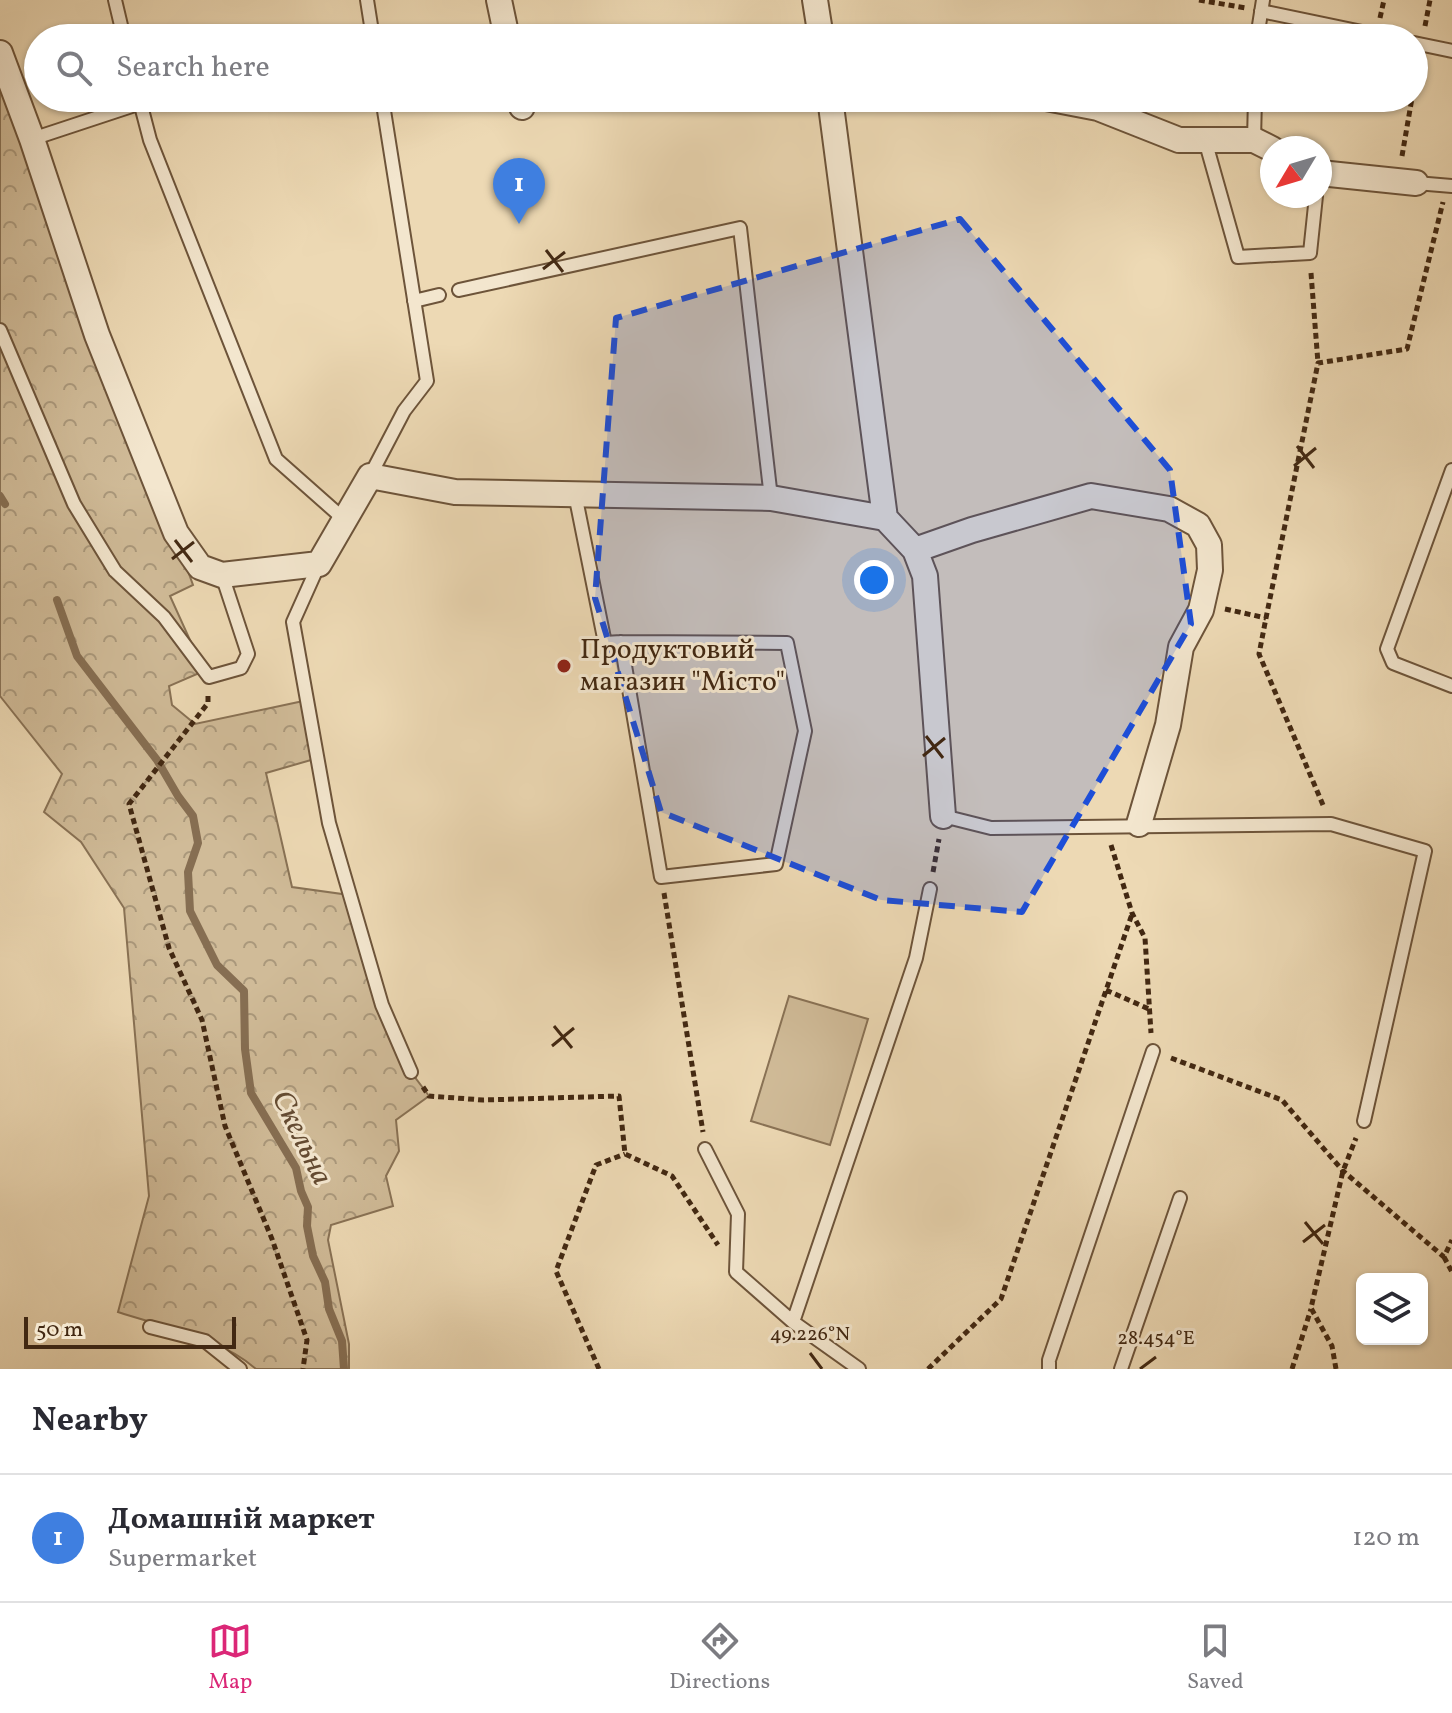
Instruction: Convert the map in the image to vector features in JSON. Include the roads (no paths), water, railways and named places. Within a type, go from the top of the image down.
[{"type":"street","points":[[499,0],[504,24]]},
{"type":"street","points":[[815,0],[819,24]]},
{"type":"street","points":[[0,53],[97,335],[176,533],[200,567],[222,575],[319,564],[370,476],[455,492],[771,498],[885,518]]},
{"type":"street","points":[[832,112],[885,518],[915,550],[925,576],[943,816]]},
{"type":"street","points":[[1108,112],[1179,140],[1260,145]]},
{"type":"street","points":[[1332,174],[1407,182]]},
{"type":"street","points":[[915,550],[972,530],[1091,496],[1169,509],[1198,525],[1209,545],[1210,570],[1202,603],[1181,647],[1168,725],[1139,824]]},
{"type":"lane","points":[[115,0],[121,24]]},
{"type":"lane","points":[[367,0],[371,24]]},
{"type":"lane","points":[[1262,6],[1335,24]]},
{"type":"lane","points":[[1428,46],[1452,51]]},
{"type":"lane","points":[[32,139],[109,112]]},
{"type":"lane","points":[[143,112],[150,140],[276,459],[346,521]]},
{"type":"lane","points":[[370,476],[404,411],[427,381],[384,112]]},
{"type":"lane","points":[[1257,112],[1261,136]]},
{"type":"lane","points":[[1205,140],[1238,257],[1310,253],[1315,208]]},
{"type":"lane","points":[[1407,182],[1450,186]]},
{"type":"lane","points":[[459,290],[740,228],[771,498]]},
{"type":"lane","points":[[414,301],[439,295]]},
{"type":"lane","points":[[0,330],[74,504],[115,571],[164,617],[209,677],[241,668],[248,654],[222,575]]},
{"type":"lane","points":[[1452,470],[1387,649],[1393,663],[1452,686]]},
{"type":"lane","points":[[575,494],[605,643],[621,642],[787,643],[805,731],[776,864],[661,877],[621,642]]},
{"type":"lane","points":[[319,564],[293,622],[327,810],[382,1005],[411,1072]]},
{"type":"lane","points":[[943,816],[991,828],[1331,824],[1425,851],[1364,1121]]},
{"type":"lane","points":[[793,1322],[916,958],[930,889]]},
{"type":"lane","points":[[1049,1369],[1049,1360],[1153,1051]]},
{"type":"lane","points":[[705,1149],[738,1214],[736,1272],[793,1322],[859,1369]]},
{"type":"lane","points":[[1121,1369],[1180,1198]]},
{"type":"lane","points":[[150,1327],[205,1341],[240,1369]]},
{"type":"waterway","name":"Скельна","points":[[0,496],[5,504]]},
{"type":"waterway","name":"Скельна","points":[[57,600],[77,656],[157,760],[193,816],[198,843],[188,872],[190,911],[217,965],[244,991],[245,1049],[251,1093],[296,1168],[308,1207],[307,1226],[313,1256],[325,1282],[329,1309],[342,1341],[344,1369]]},
{"type":"place","name":"Домашній маркет","points":[[519,224]]},
{"type":"place","name":"Продуктовий магазин \"Місто\"","points":[[564,666]]}]
